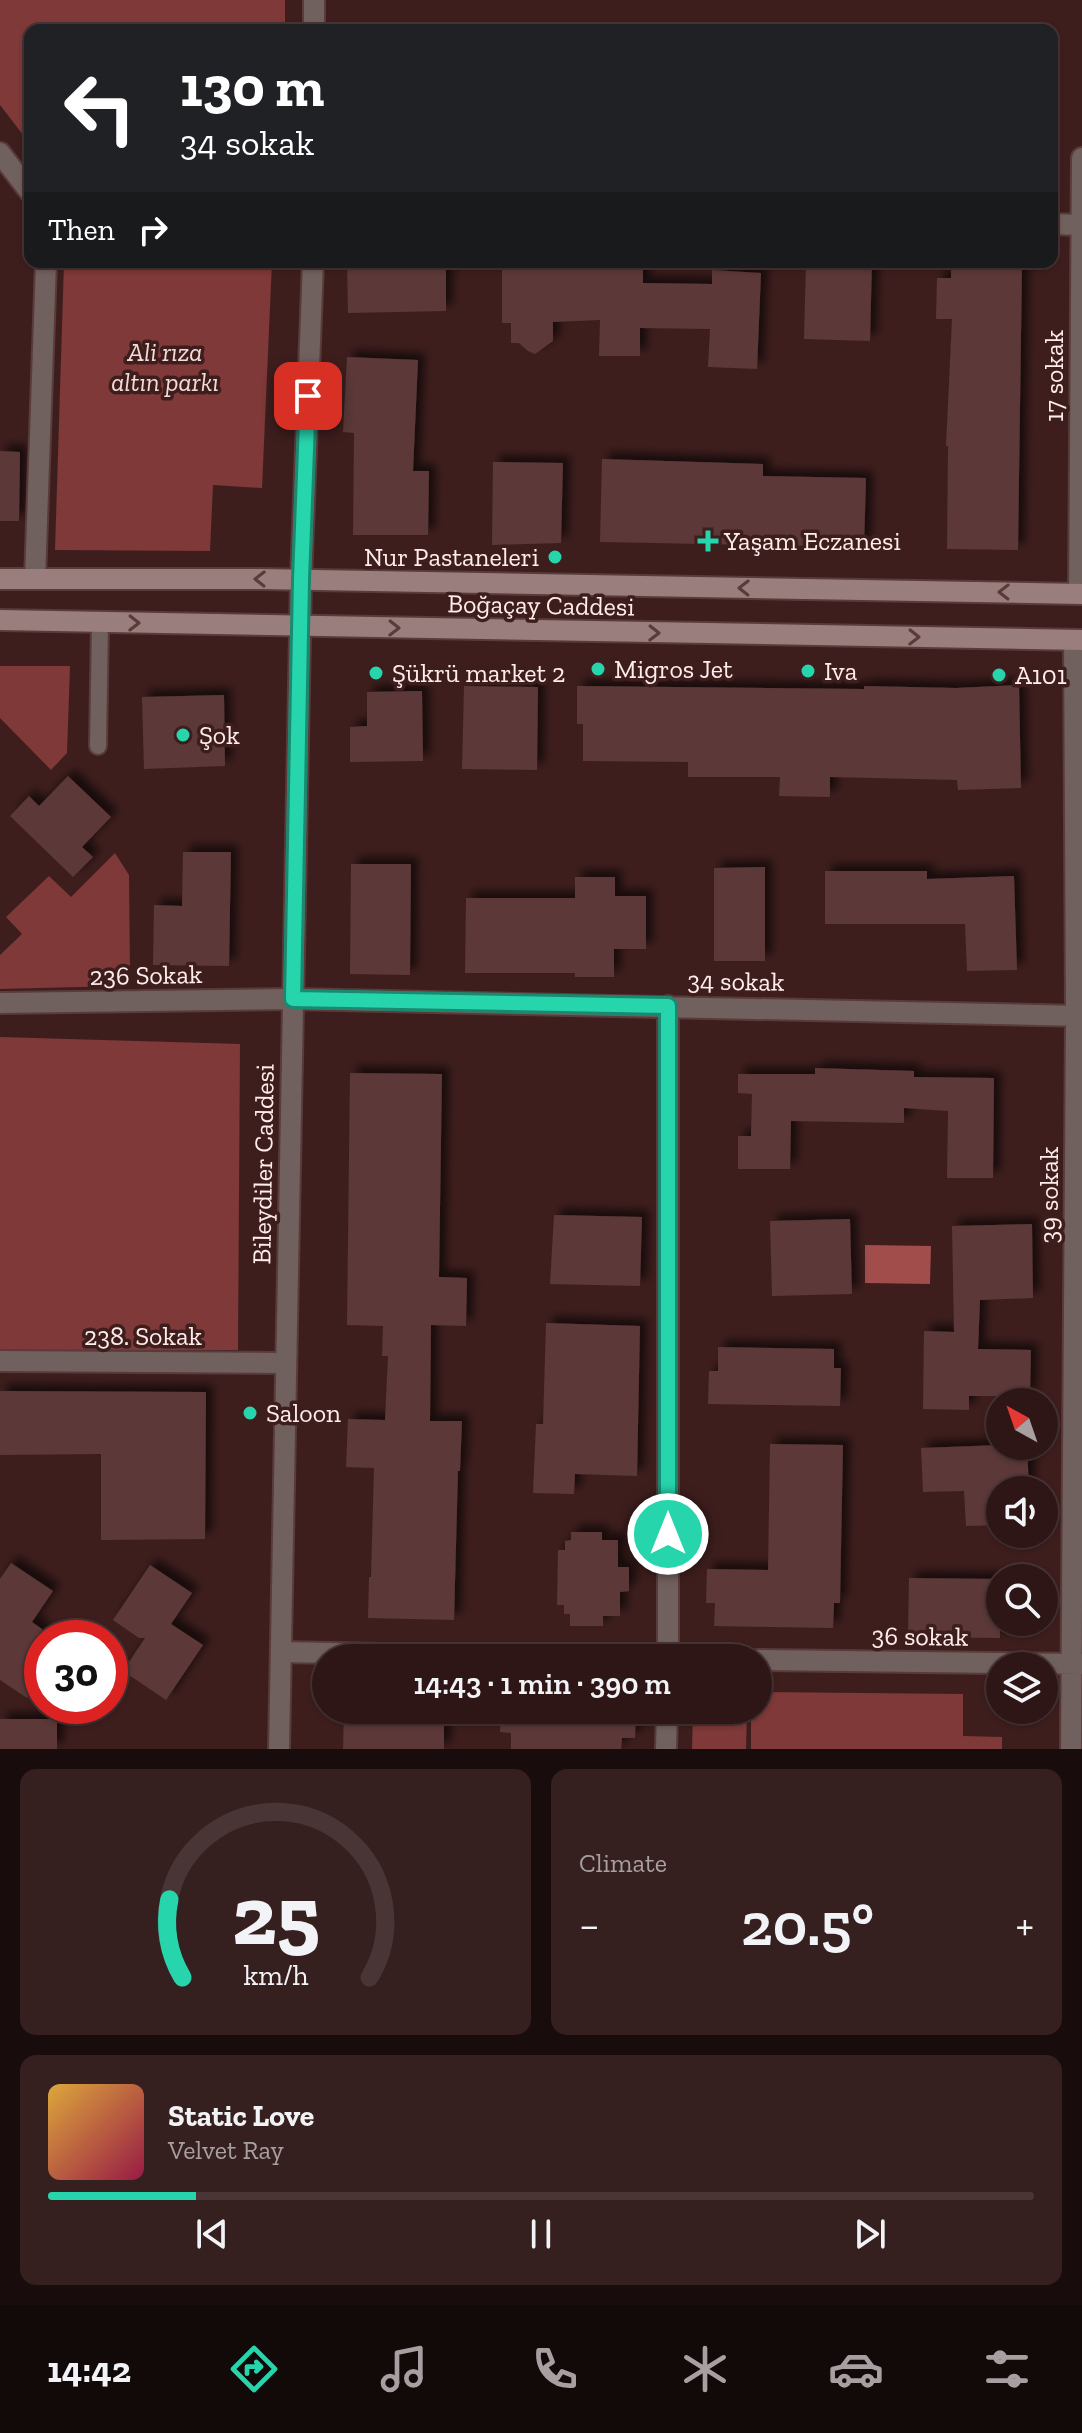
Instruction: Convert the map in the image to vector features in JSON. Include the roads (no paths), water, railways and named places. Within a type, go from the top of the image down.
[{"type":"main road","name":"Boğaçay Caddesi","points":[[0,579],[301,580],[1080,594]]},
{"type":"main road","name":"Boğaçay Caddesi","points":[[0,620],[1078,640]]},
{"type":"street","points":[[314,0],[314,24]]},
{"type":"street","points":[[0,153],[24,184]]},
{"type":"street","name":"17 sokak","points":[[1080,594],[1082,158]]},
{"type":"street","points":[[1058,224],[1081,225]]},
{"type":"street","points":[[35,579],[46,268]]},
{"type":"street","name":"Bileydiler Caddesi","points":[[279,1749],[301,580],[313,268]]},
{"type":"street","name":"39 sokak","points":[[1071,1749],[1077,1664],[1078,640]]},
{"type":"street","name":"236 Sokak","points":[[0,1003],[293,999]]},
{"type":"street","name":"34 sokak","points":[[293,999],[1079,1016]]},
{"type":"street","points":[[668,1006],[668,1644]]},
{"type":"street","name":"238. Sokak","points":[[0,1361],[285,1363]]},
{"type":"street","points":[[281,1652],[312,1653]]},
{"type":"street","name":"36 sokak","points":[[772,1660],[1077,1664]]},
{"type":"street","points":[[666,1749],[667,1724]]},
{"type":"lane","points":[[98,746],[100,622]]},
{"type":"place","name":"Yaşam Eczanesi","points":[[708,541]]},
{"type":"place","name":"Nur Pastaneleri","points":[[555,557]]},
{"type":"place","name":"Migros Jet","points":[[598,669]]},
{"type":"place","name":"Iva","points":[[808,671]]},
{"type":"place","name":"Şükrü market 2","points":[[376,673]]},
{"type":"place","name":"A101","points":[[999,675]]},
{"type":"place","name":"Şok","points":[[183,735]]},
{"type":"place","name":"Saloon","points":[[250,1413]]},
{"type":"park label","name":"Ali rıza altın parkı","points":[[165,367]]}]
